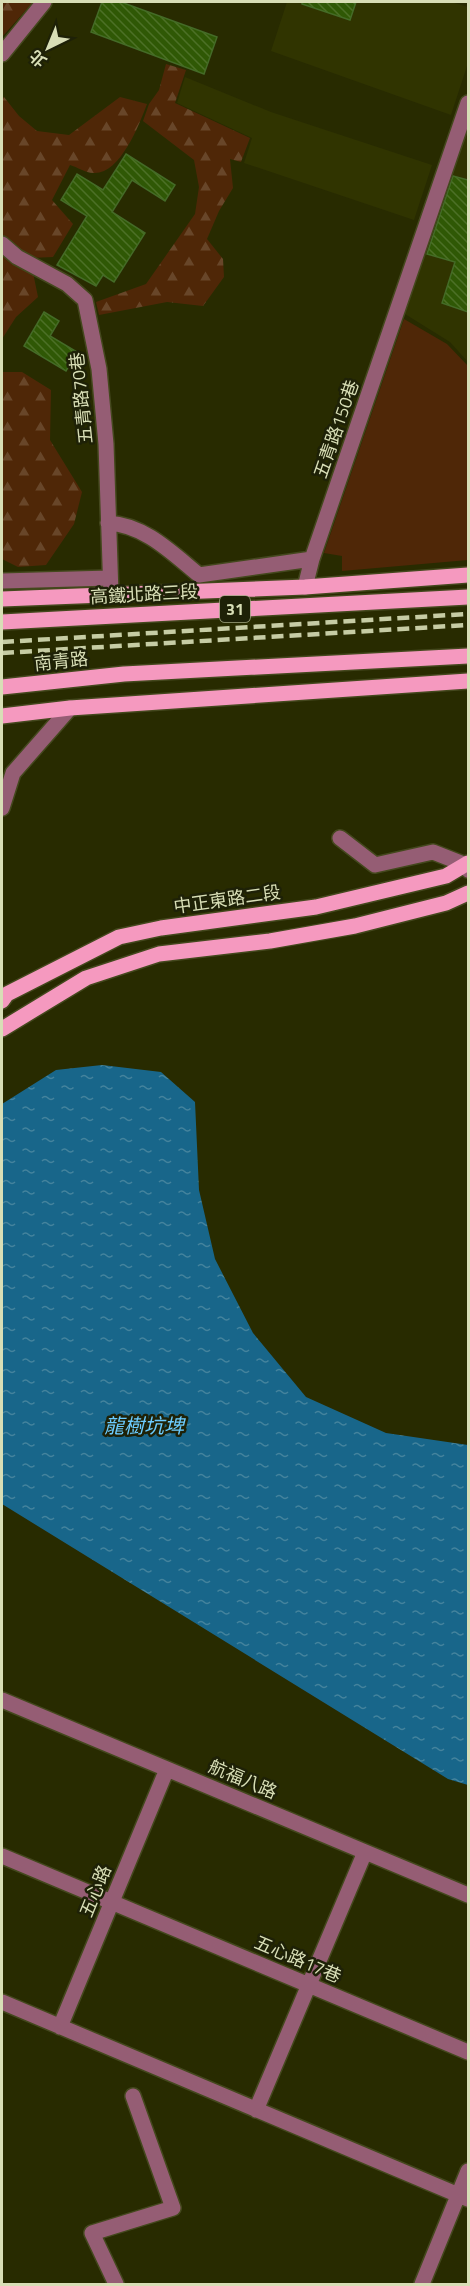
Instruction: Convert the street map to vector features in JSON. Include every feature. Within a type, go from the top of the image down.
[{"type":"main road","name":"高鐵北路三段","points":[[110,586],[304,587],[468,575]]},
{"type":"main road","points":[[2,599],[110,586]]},
{"type":"main road","name":"高鐵北路三段","points":[[2,622],[468,597]]},
{"type":"main road","name":"南青路","points":[[2,687],[124,674],[468,656]]},
{"type":"main road","points":[[2,716],[70,708],[468,681]]},
{"type":"main road","name":"中正東路二段","points":[[2,1001],[7,994],[119,937],[161,928],[316,907],[446,876],[468,866]]},
{"type":"main road","points":[[2,1029],[86,978],[159,954],[270,941],[355,926],[446,903],[468,893]]},
{"type":"street","points":[[2,54],[44,2]]},
{"type":"street","name":"五青路150巷","points":[[304,587],[468,103]]},
{"type":"street","name":"五青路70巷","points":[[2,244],[17,257],[67,284],[86,300],[99,369],[106,444],[110,586]]},
{"type":"street","points":[[108,523],[125,524],[158,541],[200,575],[312,559]]},
{"type":"street","points":[[2,581],[110,586]]},
{"type":"street","points":[[2,808],[13,773],[70,708]]},
{"type":"street","points":[[340,838],[375,864],[433,852],[468,866]]},
{"type":"street","name":"航福八路","points":[[2,1700],[468,1895]]},
{"type":"street","name":"五心路","points":[[60,2027],[166,1769]]},
{"type":"street","points":[[256,2110],[365,1852]]},
{"type":"street","name":"五心路17巷","points":[[2,1856],[468,2052]]},
{"type":"street","points":[[2,2002],[463,2197]]},
{"type":"street","points":[[116,2284],[92,2233],[173,2208],[133,2096]]},
{"type":"street","points":[[422,2284],[463,2197],[468,2171]]},
{"type":"shaded area","points":[[287,2],[451,2],[468,7],[468,63],[451,115],[271,51]]},
{"type":"shaded area","points":[[185,77],[271,112],[432,165],[414,220],[244,163],[252,138],[177,103]]},
{"type":"shaded area","points":[[468,126],[468,362],[450,342],[405,314]]},
{"type":"green space","points":[[2,2],[33,2],[2,37]]},
{"type":"green space","points":[[166,64],[186,70],[175,103],[250,138],[241,162],[230,159],[233,188],[219,211],[207,239],[223,259],[224,277],[203,306],[167,302],[99,315],[96,302],[146,284],[195,214],[199,187],[194,160],[143,121],[149,104],[159,90]]},
{"type":"green space","points":[[4,97],[19,116],[37,131],[69,135],[120,97],[147,104],[127,147],[112,166],[93,173],[70,165],[52,200],[73,224],[53,257],[30,258],[38,297],[16,317],[2,339],[2,98]]},
{"type":"green space","points":[[404,319],[447,344],[468,366],[468,560],[342,571],[342,556],[324,553]]},
{"type":"green space","points":[[2,372],[22,372],[51,390],[50,440],[82,492],[74,524],[46,565],[18,567],[2,559]]},
{"type":"water","name":"龍樹坑埤","points":[[102,1065],[161,1072],[195,1102],[199,1190],[215,1259],[253,1333],[306,1397],[386,1433],[468,1445],[468,1785],[448,1779],[2,1504],[2,1104],[56,1070]]},
{"type":"building","points":[[102,2],[121,2],[217,37],[204,74],[91,32]]},
{"type":"building","points":[[302,2],[356,2],[350,20],[302,4]]},
{"type":"building","points":[[126,154],[175,185],[165,201],[132,180],[112,212],[145,233],[114,282],[103,275],[96,286],[57,265],[87,216],[61,200],[77,174],[103,190]]},
{"type":"building","points":[[453,176],[468,180],[468,312],[442,303],[455,262],[427,254]]},
{"type":"building","points":[[44,312],[59,321],[50,336],[77,352],[66,371],[24,346]]},
{"type":"railway","points":[[2,642],[468,614]]},
{"type":"railway","points":[[2,653],[468,625]]}]
